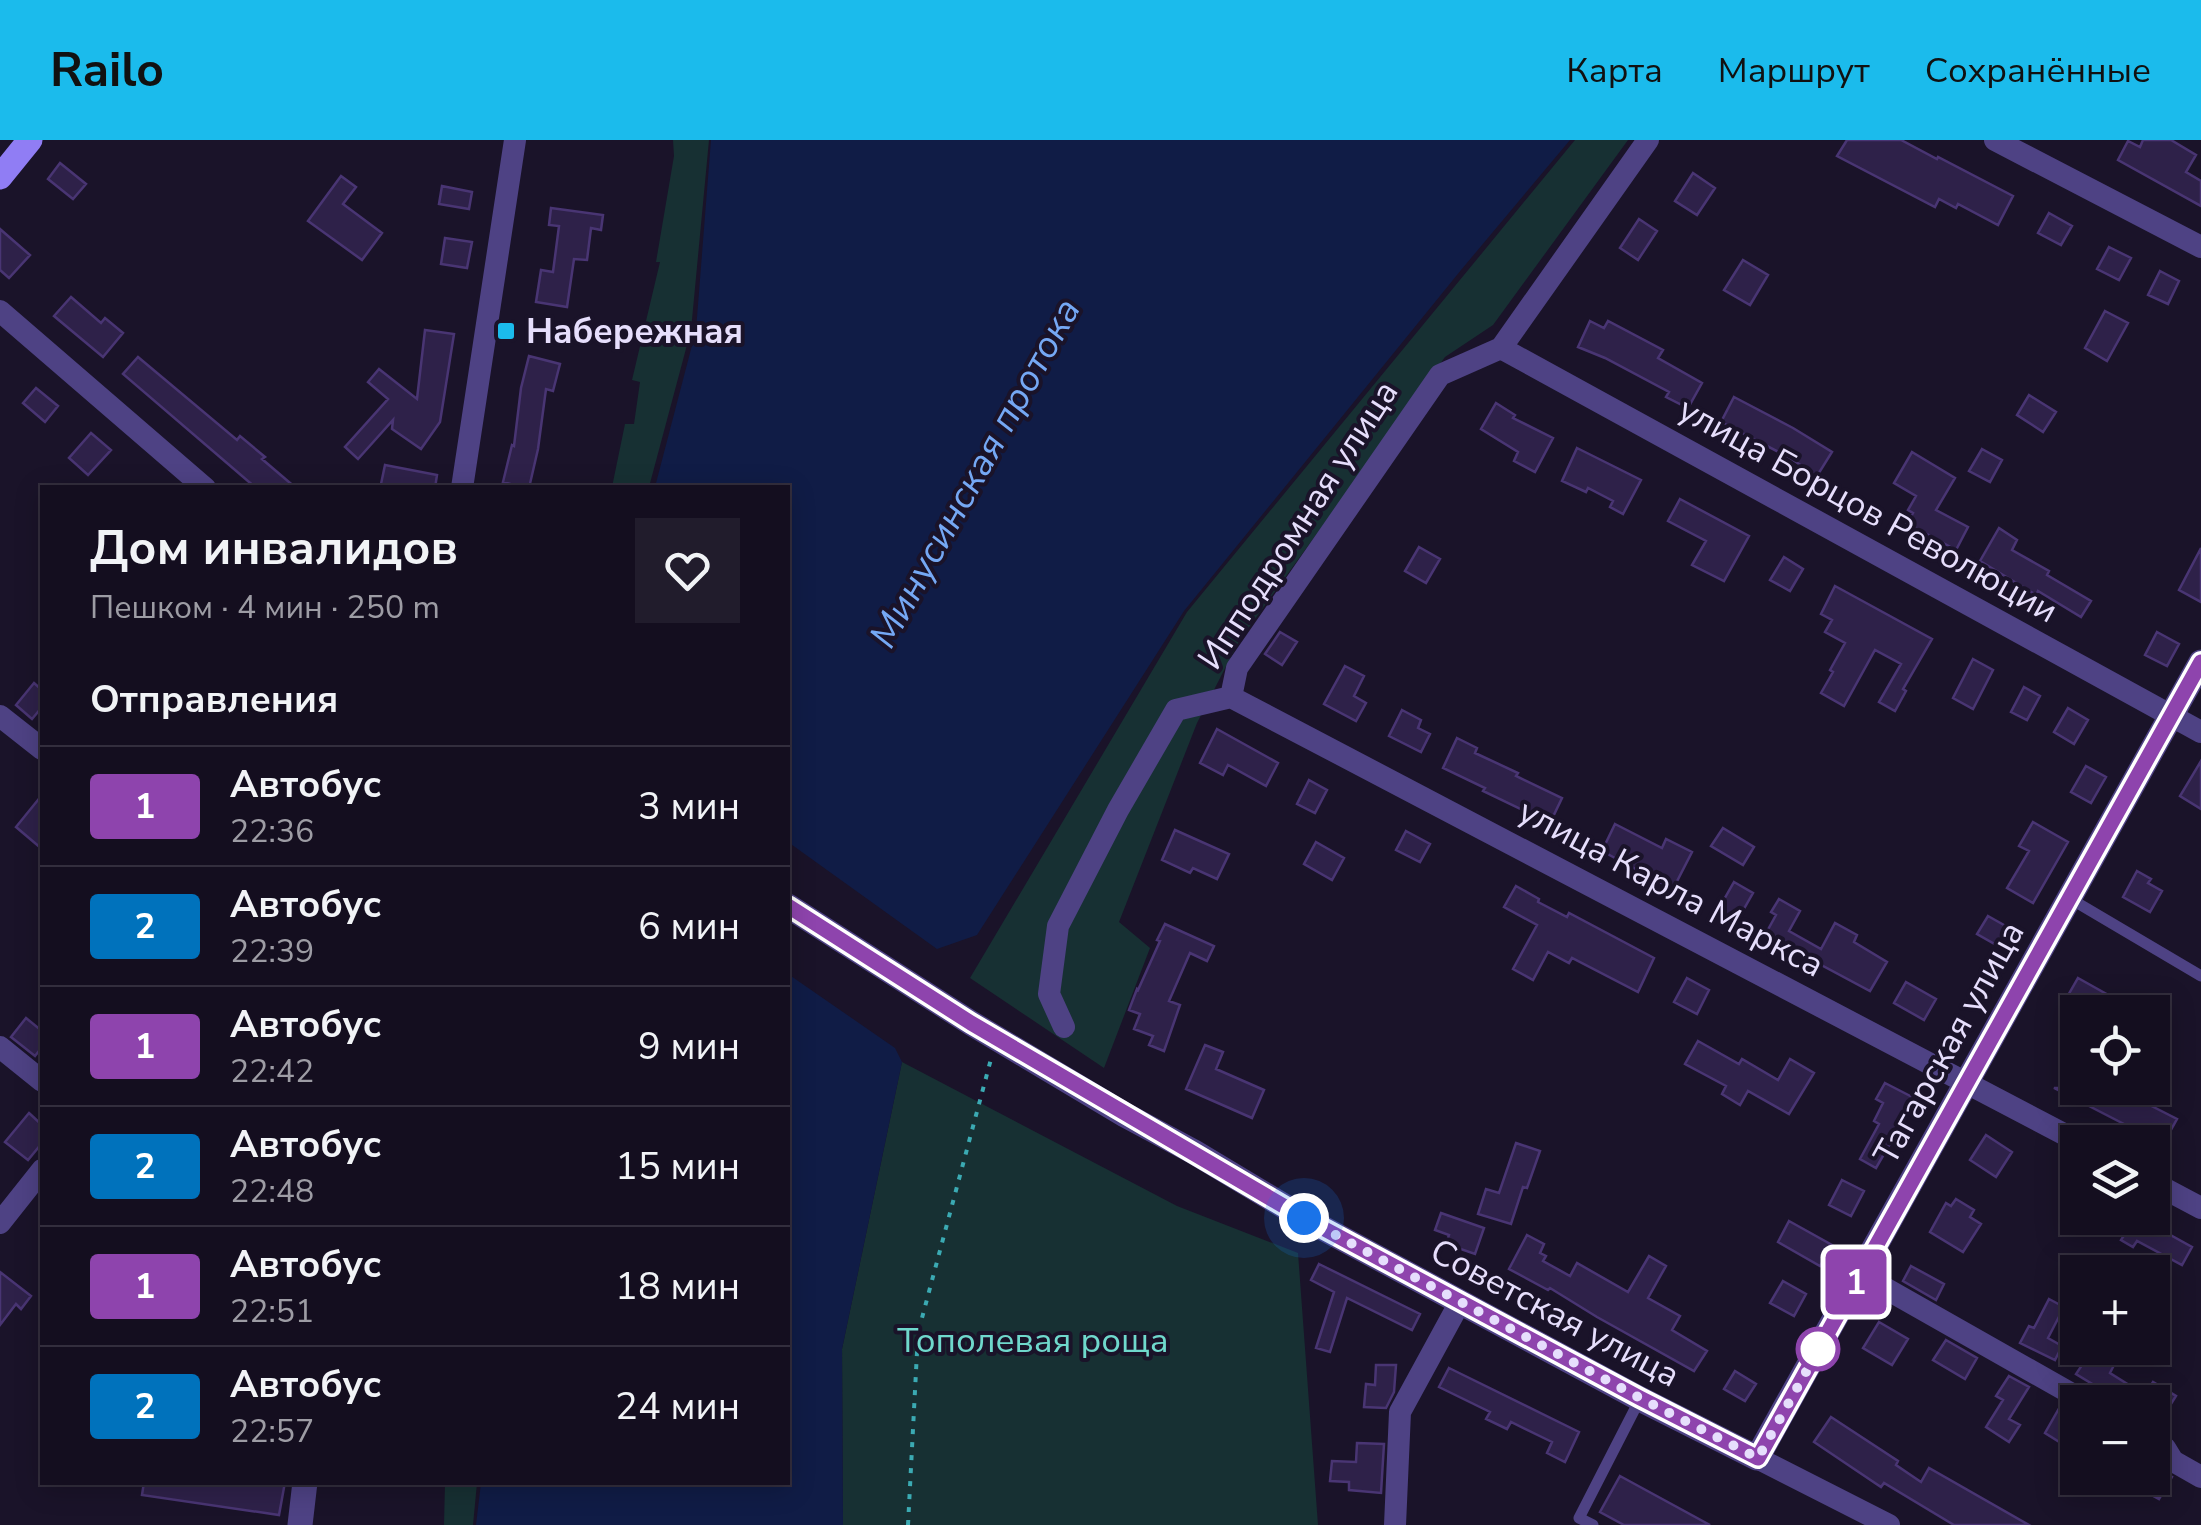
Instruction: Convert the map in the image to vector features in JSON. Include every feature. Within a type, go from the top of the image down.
[{"type":"main road","points":[[0,176],[30,140]]},
{"type":"street","points":[[462,485],[515,140]]},
{"type":"street","points":[[1502,348],[1648,140]]},
{"type":"street","points":[[1995,140],[2201,247]]},
{"type":"street","points":[[0,311],[202,485]]},
{"type":"street","name":"Ипподромная улица","points":[[1064,1027],[1049,994],[1058,926],[1176,710],[1231,697],[1237,668],[1440,375],[1502,348]]},
{"type":"street","name":"улица Борцов Революции","points":[[1502,348],[2201,732]]},
{"type":"street","name":"Тагарская улица","points":[[1758,1458],[2201,662]]},
{"type":"street","name":"улица Карла Маркса","points":[[1231,697],[2060,1132]]},
{"type":"street","points":[[0,716],[40,747]]},
{"type":"street","name":"Советская улица","points":[[790,907],[971,1023],[1304,1218],[1640,1398],[1889,1525]]},
{"type":"street","points":[[0,1047],[40,1078]]},
{"type":"street","points":[[0,1223],[40,1173]]},
{"type":"street","points":[[2170,1192],[2201,1208]]},
{"type":"street","points":[[1860,1274],[2060,1387]]},
{"type":"street","points":[[1395,1525],[1400,1412],[1460,1302]]},
{"type":"street","points":[[2170,1456],[2201,1477]]},
{"type":"street","points":[[300,1525],[306,1485]]},
{"type":"lane","points":[[2069,898],[2201,976]]},
{"type":"lane","points":[[1593,1525],[1579,1518],[1640,1398]]},
{"type":"path","points":[[908,1525],[918,1333],[996,1038]]},
{"type":"green space","points":[[673,140],[709,140],[691,330],[650,485],[612,485],[625,424],[634,424],[640,382],[632,380],[660,262],[656,262],[674,156]]},
{"type":"green space","points":[[1575,140],[1628,140],[1493,325],[1445,357],[1239,641],[1197,723],[1119,922],[1150,948],[1104,1068],[970,978],[1187,612]]},
{"type":"green space","name":"Тополевая роща","points":[[902,1062],[1177,1206],[1298,1253],[1318,1525],[843,1525],[842,1349]]},
{"type":"green space","points":[[445,1485],[477,1485],[473,1525],[444,1525]]},
{"type":"water","name":"Минусинская протока","points":[[711,140],[1570,140],[1184,611],[977,935],[937,949],[790,843],[790,485],[656,485],[696,330]]},
{"type":"water","points":[[790,975],[895,1048],[902,1062],[842,1349],[843,1525],[476,1525],[481,1485],[790,1485]]},
{"type":"building","points":[[1847,140],[1901,140],[2013,196],[1998,225],[1958,204],[1956,208],[1939,199],[1935,207],[1837,156]]},
{"type":"building","points":[[2143,140],[2171,140],[2196,155],[2186,172],[2201,181],[2201,206],[2118,160],[2128,141],[2140,147]]},
{"type":"building","points":[[60,163],[86,184],[73,199],[48,179]]},
{"type":"building","points":[[1693,173],[1715,188],[1697,215],[1675,201]]},
{"type":"building","points":[[341,176],[356,187],[343,204],[382,233],[362,260],[308,221]]},
{"type":"building","points":[[442,186],[472,192],[469,209],[439,204]]},
{"type":"building","points":[[551,208],[603,215],[601,230],[591,228],[587,260],[574,259],[567,307],[536,302],[541,270],[553,272],[559,226],[549,225]]},
{"type":"building","points":[[2049,213],[2072,226],[2061,245],[2038,233]]},
{"type":"building","points":[[1639,219],[1657,231],[1638,260],[1620,248]]},
{"type":"building","points":[[0,229],[30,255],[9,278],[0,270]]},
{"type":"building","points":[[445,238],[472,242],[467,268],[441,264]]},
{"type":"building","points":[[2109,247],[2131,258],[2119,280],[2097,269]]},
{"type":"building","points":[[1743,260],[1768,275],[1750,305],[1724,290]]},
{"type":"building","points":[[2160,271],[2179,281],[2168,304],[2148,295]]},
{"type":"building","points":[[71,297],[101,323],[105,318],[123,333],[103,357],[54,316]]},
{"type":"building","points":[[2105,311],[2128,323],[2107,361],[2085,348]]},
{"type":"building","points":[[1590,321],[1604,328],[1608,321],[1663,350],[1658,358],[1702,383],[1688,408],[1666,397],[1669,392],[1578,347]]},
{"type":"building","points":[[425,330],[454,334],[440,422],[421,449],[392,429],[393,420],[358,459],[345,447],[388,399],[368,382],[379,369],[417,399]]},
{"type":"building","points":[[529,356],[560,364],[553,391],[546,389],[530,485],[503,482],[514,446]]},
{"type":"building","points":[[138,357],[237,440],[240,436],[292,485],[252,485],[123,374]]},
{"type":"building","points":[[36,388],[58,406],[45,422],[23,403]]},
{"type":"building","points":[[2029,395],[2056,412],[2043,432],[2017,415]]},
{"type":"building","points":[[1734,397],[1832,452],[1817,476],[1721,422]]},
{"type":"building","points":[[1496,403],[1515,415],[1513,418],[1553,438],[1535,472],[1514,461],[1518,452],[1481,429]]},
{"type":"building","points":[[91,433],[111,450],[88,475],[69,458]]},
{"type":"building","points":[[1577,448],[1641,480],[1623,514],[1610,507],[1613,501],[1562,481]]},
{"type":"building","points":[[1982,449],[2002,460],[1990,482],[1969,471]]},
{"type":"building","points":[[1912,452],[1955,478],[1936,510],[1968,527],[1956,550],[1907,523],[1913,513],[1908,510],[1916,496],[1894,483]]},
{"type":"building","points":[[385,465],[437,475],[435,485],[381,484]]},
{"type":"building","points":[[1680,499],[1749,536],[1724,581],[1692,565],[1706,541],[1668,521]]},
{"type":"building","points":[[1999,528],[2017,540],[2012,550],[2091,601],[2081,617],[1980,561]]},
{"type":"building","points":[[1419,547],[1440,559],[1426,583],[1405,571]]},
{"type":"building","points":[[2201,548],[2201,602],[2179,590]]},
{"type":"building","points":[[1784,557],[1803,569],[1790,591],[1770,580]]},
{"type":"building","points":[[1835,586],[1932,639],[1895,711],[1879,702],[1901,664],[1875,650],[1844,706],[1821,693],[1845,643],[1825,632],[1832,620],[1821,614]]},
{"type":"building","points":[[1280,632],[1297,642],[1282,665],[1265,654]]},
{"type":"building","points":[[2157,632],[2179,644],[2167,666],[2145,655]]},
{"type":"building","points":[[1973,659],[1993,670],[1973,709],[1953,698]]},
{"type":"building","points":[[1345,666],[1364,676],[1354,696],[1366,703],[1356,721],[1324,704]]},
{"type":"building","points":[[34,683],[40,688],[40,709],[32,719],[16,705]]},
{"type":"building","points":[[2024,687],[2040,696],[2027,720],[2011,712]]},
{"type":"building","points":[[2068,708],[2088,720],[2074,744],[2054,732]]},
{"type":"building","points":[[1402,710],[1421,720],[1418,728],[1430,734],[1421,752],[1389,736]]},
{"type":"building","points":[[1217,729],[1278,763],[1266,786],[1228,765],[1223,775],[1200,763]]},
{"type":"building","points":[[1457,738],[1477,748],[1475,753],[1562,798],[1550,823],[1443,768]]},
{"type":"building","points":[[2201,761],[2201,809],[2180,796]]},
{"type":"building","points":[[2086,766],[2106,777],[2091,803],[2071,792]]},
{"type":"building","points":[[1309,780],[1327,790],[1315,813],[1297,804]]},
{"type":"building","points":[[40,797],[40,847],[16,827]]},
{"type":"building","points":[[2033,822],[2068,842],[2033,903],[2007,888],[2029,851],[2019,846]]},
{"type":"building","points":[[1615,824],[1662,848],[1666,839],[1692,852],[1673,889],[1602,851]]},
{"type":"building","points":[[1723,828],[1754,847],[1743,865],[1711,846]]},
{"type":"building","points":[[1175,830],[1229,854],[1217,879],[1193,868],[1190,873],[1162,860]]},
{"type":"building","points":[[1406,831],[1430,844],[1420,862],[1396,850]]},
{"type":"building","points":[[1316,842],[1344,858],[1332,880],[1304,864]]},
{"type":"building","points":[[2137,871],[2162,891],[2150,912],[2123,897]]},
{"type":"building","points":[[1734,882],[1753,893],[1737,921],[1718,910]]},
{"type":"building","points":[[1516,886],[1539,899],[1538,902],[1567,917],[1569,913],[1654,958],[1638,992],[1572,958],[1569,963],[1548,952],[1533,980],[1513,969],[1537,925],[1504,907]]},
{"type":"building","points":[[1779,899],[1800,911],[1789,931],[1821,949],[1835,923],[1857,935],[1854,942],[1887,962],[1870,991],[1765,935],[1776,915],[1771,912]]},
{"type":"building","points":[[1988,916],[2018,933],[2007,951],[1977,934]]},
{"type":"building","points":[[1165,924],[1214,946],[1207,961],[1190,953],[1169,1001],[1180,1005],[1164,1051],[1149,1045],[1153,1036],[1134,1029],[1140,1014],[1129,1010]]},
{"type":"building","points":[[1687,978],[1709,990],[1697,1014],[1674,1002]]},
{"type":"building","points":[[2078,978],[2108,995],[2068,995]]},
{"type":"building","points":[[1906,982],[1936,999],[1924,1020],[1894,1003]]},
{"type":"building","points":[[26,1018],[40,1029],[40,1050],[35,1056],[11,1037]]},
{"type":"building","points":[[1698,1041],[1739,1064],[1742,1059],[1778,1080],[1790,1059],[1814,1073],[1789,1114],[1748,1091],[1740,1105],[1722,1094],[1726,1086],[1685,1064]]},
{"type":"building","points":[[1205,1045],[1223,1052],[1216,1069],[1264,1090],[1252,1118],[1186,1089]]},
{"type":"building","points":[[1885,1083],[1916,1099],[1876,1168],[1860,1159],[1879,1124],[1874,1121],[1883,1103],[1876,1099]]},
{"type":"building","points":[[2087,1105],[2149,1105],[2177,1119],[2170,1132],[2170,1125],[2126,1125]]},
{"type":"building","points":[[29,1113],[40,1123],[40,1145],[28,1160],[5,1142]]},
{"type":"building","points":[[1986,1135],[2012,1152],[1996,1177],[1970,1160]]},
{"type":"building","points":[[1516,1143],[1540,1151],[1511,1224],[1478,1214],[1486,1189],[1499,1193]]},
{"type":"building","points":[[1842,1180],[1864,1191],[1851,1216],[1829,1205]]},
{"type":"building","points":[[1956,1199],[1974,1210],[1970,1217],[1981,1224],[1963,1252],[1930,1232],[1946,1203],[1951,1206]]},
{"type":"building","points":[[1441,1213],[1484,1228],[1475,1254],[1446,1244],[1449,1235],[1435,1230]]},
{"type":"building","points":[[1789,1221],[1832,1245],[1820,1266],[1778,1242]]},
{"type":"building","points":[[1527,1235],[1544,1244],[1540,1253],[1546,1256],[1543,1261],[1570,1276],[1577,1263],[1628,1292],[1649,1256],[1666,1266],[1648,1298],[1680,1316],[1672,1330],[1707,1351],[1694,1371],[1550,1288],[1509,1269]]},
{"type":"building","points":[[2124,1235],[2170,1235],[2192,1247],[2182,1265],[2170,1255],[2137,1241],[2133,1247],[2121,1240]]},
{"type":"building","points":[[1319,1264],[1420,1314],[1412,1330],[1347,1298],[1330,1352],[1316,1348],[1334,1292],[1311,1280]]},
{"type":"building","points":[[1911,1266],[1944,1284],[1936,1300],[1903,1281]]},
{"type":"building","points":[[0,1272],[31,1296],[21,1309],[16,1304],[0,1325]]},
{"type":"building","points":[[1783,1281],[1806,1294],[1794,1316],[1770,1303]]},
{"type":"building","points":[[2049,1299],[2060,1305],[2060,1315],[2048,1338],[2060,1345],[2055,1360],[2020,1343],[2029,1326],[2034,1328]]},
{"type":"building","points":[[1879,1322],[1908,1339],[1892,1365],[1863,1348]]},
{"type":"building","points":[[1946,1340],[1977,1358],[1965,1379],[1933,1360]]},
{"type":"building","points":[[1376,1365],[1396,1365],[1394,1392],[1386,1408],[1364,1407],[1366,1384],[1375,1385]]},
{"type":"building","points":[[2082,1365],[2110,1365],[2113,1367],[2110,1373],[2129,1385],[2094,1385],[2076,1374]]},
{"type":"building","points":[[1449,1368],[1579,1432],[1565,1462],[1547,1453],[1552,1442],[1511,1422],[1507,1429],[1486,1419],[1490,1412],[1439,1387]]},
{"type":"building","points":[[1735,1371],[1756,1384],[1745,1401],[1724,1389]]},
{"type":"building","points":[[2009,1376],[2029,1387],[2009,1419],[2020,1425],[2009,1442],[1986,1427],[2003,1400],[1996,1396]]},
{"type":"building","points":[[2060,1407],[2060,1442],[2045,1433]]},
{"type":"building","points":[[1831,1417],[1898,1461],[1896,1465],[1921,1482],[1929,1468],[2029,1525],[1954,1525],[1884,1483],[1881,1487],[1814,1442]]},
{"type":"building","points":[[1357,1443],[1384,1444],[1381,1493],[1349,1490],[1349,1482],[1330,1481],[1332,1461],[1356,1462]]},
{"type":"building","points":[[1620,1476],[1710,1525],[1624,1525],[1600,1512]]},
{"type":"building","points":[[144,1485],[284,1485],[279,1515],[142,1495]]},
{"type":"bus line","name":"1","points":[[790,907],[971,1023],[1304,1218],[1758,1458],[2201,662]]},
{"type":"place","name":"Набережная","points":[[506,331]]},
{"type":"route","points":[[1304,1218],[1758,1458],[1826,1336],[1818,1349]]}]
